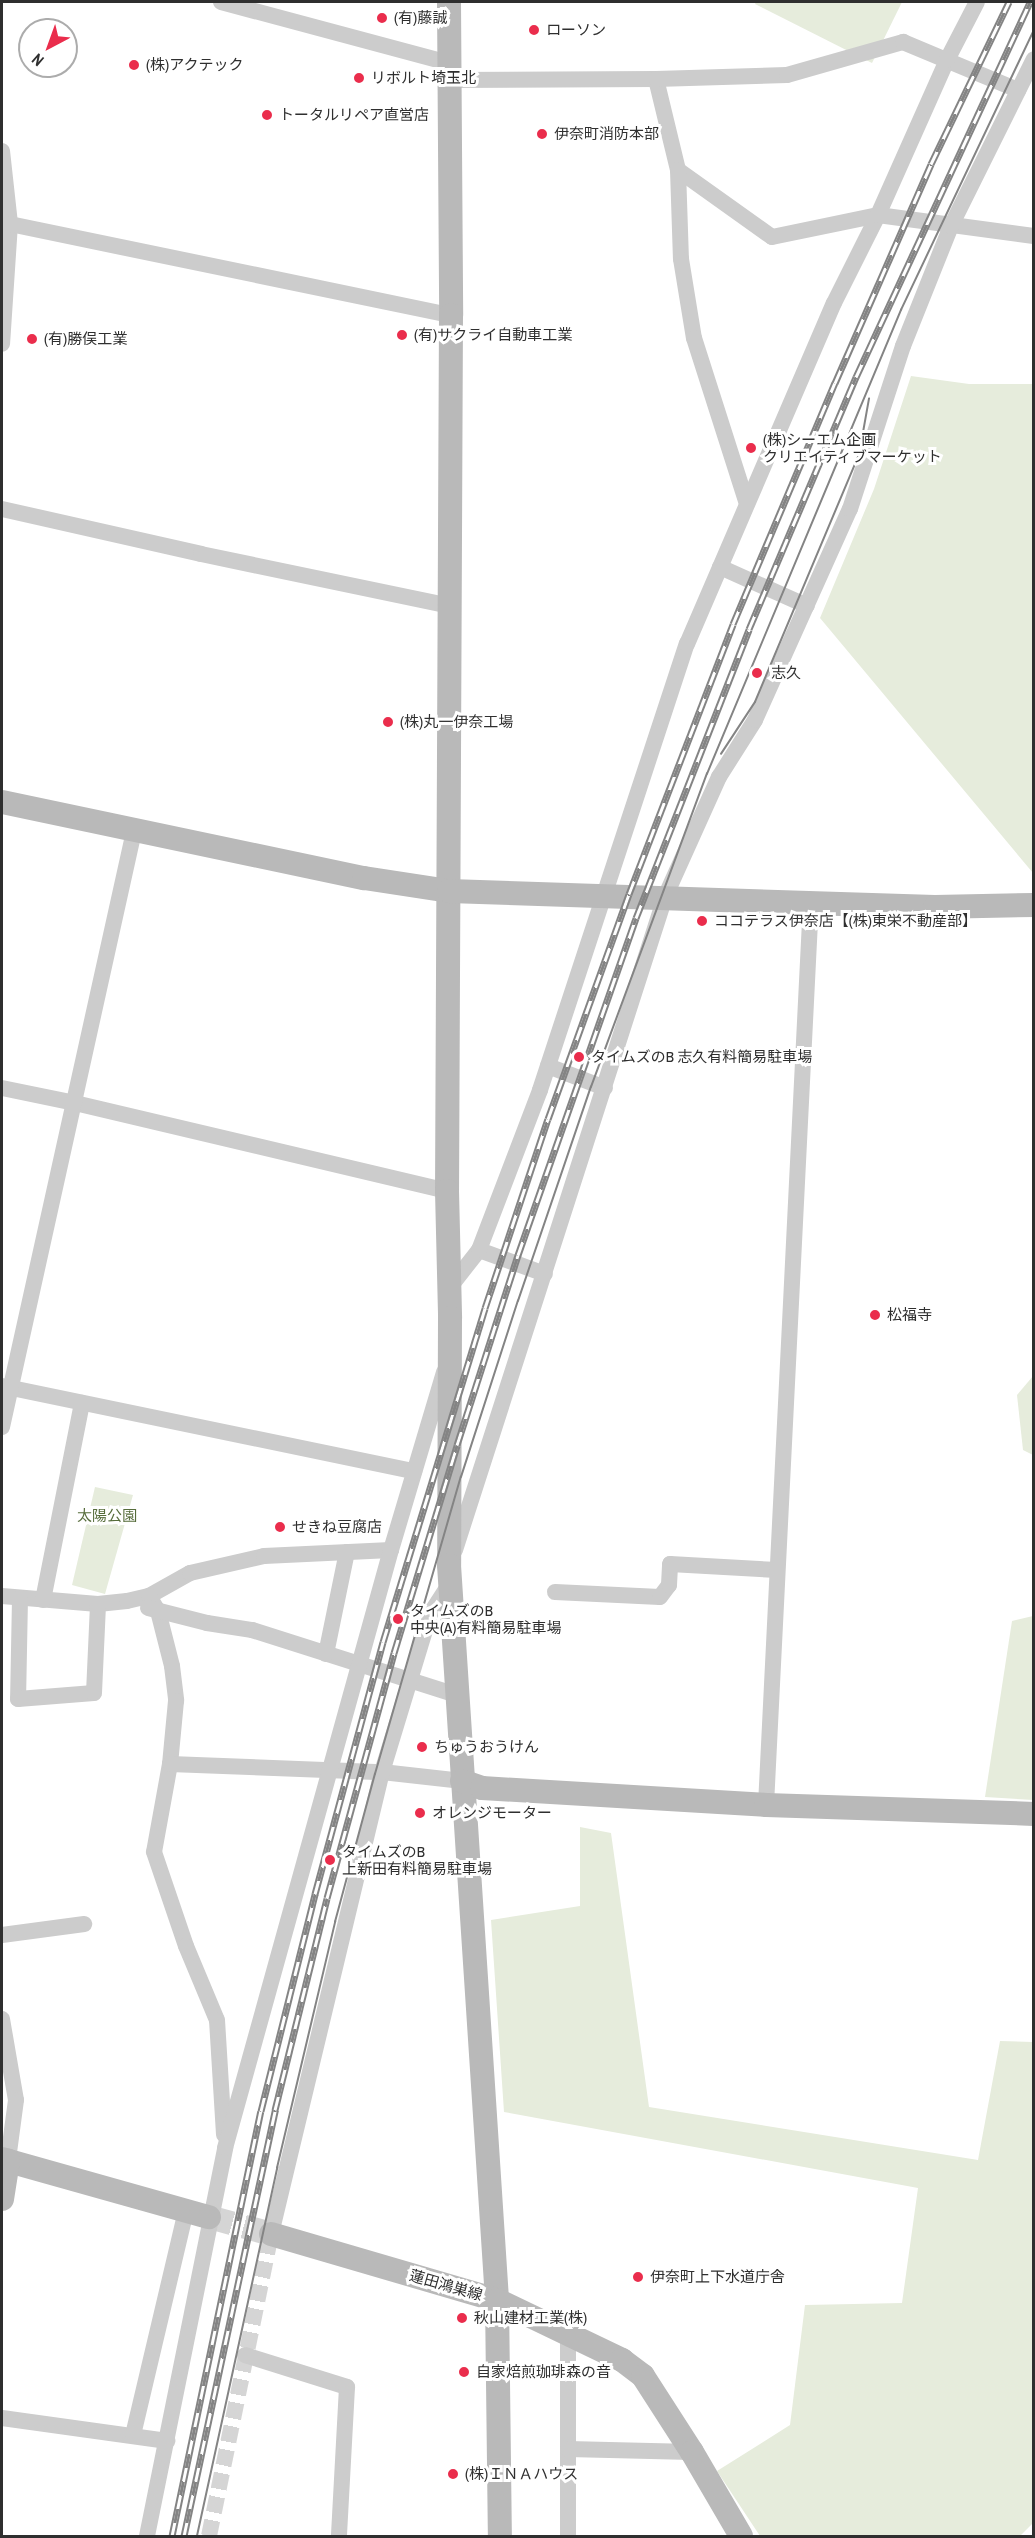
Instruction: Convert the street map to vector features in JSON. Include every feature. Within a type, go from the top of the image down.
[{"type":"street","points":[[221,2],[449,72],[656,79],[787,75],[903,42],[1018,90]]},
{"type":"street","points":[[449,2],[451,315],[447,1191],[450,1287],[450,1573],[497,2300],[568,2331],[622,2360],[643,2376],[692,2452],[741,2536]]},
{"type":"street","points":[[450,1287],[479,1250],[548,1066],[606,896],[687,644],[834,303],[879,216],[947,60],[977,2]]},
{"type":"street","points":[[271,2234],[382,1772],[430,1614],[450,1573],[665,897],[719,777],[755,720],[850,509],[903,346],[951,226],[1034,59]]},
{"type":"street","points":[[656,79],[678,170],[681,259],[694,338],[747,504]]},
{"type":"street","points":[[2,152],[10,224],[5,260],[2,344]]},
{"type":"street","points":[[678,170],[772,237],[879,216],[1034,236]]},
{"type":"street","points":[[10,224],[451,315]]},
{"type":"street","points":[[2,509],[201,554],[450,606]]},
{"type":"street","points":[[720,567],[807,606]]},
{"type":"street","points":[[2,802],[364,878],[449,891],[982,908],[1034,905]]},
{"type":"street","points":[[2,1427],[5,1386],[75,1102],[134,831]]},
{"type":"street","points":[[766,1805],[811,901]]},
{"type":"street","points":[[548,1066],[605,1088]]},
{"type":"street","points":[[2,1088],[75,1102],[447,1191]]},
{"type":"street","points":[[479,1250],[545,1274]]},
{"type":"street","points":[[147,2536],[209,2217],[225,2148],[391,1550],[450,1351]]},
{"type":"street","points":[[5,1386],[414,1472]]},
{"type":"street","points":[[43,1600],[82,1402]]},
{"type":"street","points":[[153,1603],[190,1573],[264,1556],[391,1550]]},
{"type":"street","points":[[326,1654],[347,1552]]},
{"type":"street","points":[[555,1592],[660,1597],[669,1586],[670,1564],[777,1570]]},
{"type":"street","points":[[2,1596],[98,1604],[128,1601],[153,1603],[252,1630],[457,1695]]},
{"type":"street","points":[[20,1598],[18,1699],[94,1693],[98,1604]]},
{"type":"street","points":[[153,1603],[172,1666],[176,1701],[171,1764],[154,1852],[182,1935],[217,2020],[225,2148]]},
{"type":"street","points":[[171,1764],[382,1772],[462,1781],[482,1788],[766,1805],[1034,1814]]},
{"type":"street","points":[[2,1935],[84,1924]]},
{"type":"street","points":[[2,2019],[16,2100],[5,2160],[2,2199]]},
{"type":"street","points":[[5,2160],[209,2217]]},
{"type":"street","points":[[133,2435],[186,2210]]},
{"type":"street","name":"蓮田鴻巣線","points":[[271,2234],[497,2300],[500,2536]]},
{"type":"street","points":[[568,2331],[568,2536]]},
{"type":"street","points":[[245,2355],[347,2387],[339,2536]]},
{"type":"street","points":[[2,2418],[167,2440]]},
{"type":"street","points":[[568,2449],[692,2452]]},
{"type":"green space","points":[[756,2],[902,2],[872,63],[755,4]]},
{"type":"green space","points":[[911,376],[969,384],[1033,384],[1033,873],[820,618],[874,489]]},
{"type":"green space","points":[[1033,1376],[1033,1455],[1023,1450],[1017,1395]]},
{"type":"green space","name":"太陽公園","points":[[95,1487],[133,1495],[105,1594],[72,1585]]},
{"type":"green space","points":[[1033,1616],[1033,1800],[985,1797],[1012,1621]]},
{"type":"green space","points":[[580,1827],[611,1833],[649,2107],[978,2160],[1000,2041],[1033,2042],[1034,2522],[1020,2536],[760,2536],[717,2471],[790,2425],[805,2305],[902,2303],[918,2188],[504,2112],[491,1920],[580,1906]]},
{"type":"tunnel","points":[[209,2217],[271,2234]]},
{"type":"tunnel","points":[[209,2536],[271,2234]]},
{"type":"tram line","points":[[197,2536],[277,2168],[335,1922],[375,1774],[461,1477],[518,1301],[591,1087],[707,774],[901,310],[1034,30]]},
{"type":"tram line","points":[[721,754],[755,702],[859,455],[869,399]]},
{"type":"railway","points":[[172,2536],[261,2111],[315,1894],[383,1642],[485,1308],[548,1119],[629,894],[733,624],[931,164],[1009,2]]},
{"type":"railway","points":[[184,2536],[275,2110],[327,1898],[394,1653],[518,1255],[636,918],[749,629],[856,377],[1030,2]]},
{"type":"place","name":"(有)藤誠","points":[[382,18]]},
{"type":"place","name":"ローソン","points":[[534,30]]},
{"type":"place","name":"(株)アクテック","points":[[134,65]]},
{"type":"place","name":"リボルト埼玉北","points":[[359,78]]},
{"type":"place","name":"トータルリペア直営店","points":[[267,115]]},
{"type":"place","name":"伊奈町消防本部","points":[[542,134]]},
{"type":"place","name":"(有)サクライ自動車工業","points":[[402,335]]},
{"type":"place","name":"(有)勝俣工業","points":[[32,339]]},
{"type":"place","name":"(株)シーエム企画 クリエイティブマーケット","points":[[751,448]]},
{"type":"place","name":"志久","points":[[757,673]]},
{"type":"place","name":"(株)丸一伊奈工場","points":[[388,722]]},
{"type":"place","name":"ココテラス伊奈店【(株)東栄不動産部】","points":[[702,921]]},
{"type":"place","name":"タイムズのB 志久有料簡易駐車場","points":[[579,1057]]},
{"type":"place","name":"松福寺","points":[[875,1315]]},
{"type":"place","name":"せきね豆腐店","points":[[280,1527]]},
{"type":"place","name":"タイムズのB 中央(A)有料簡易駐車場","points":[[398,1619]]},
{"type":"place","name":"ちゅうおうけん","points":[[422,1747]]},
{"type":"place","name":"オレンジモーター","points":[[420,1813]]},
{"type":"place","name":"タイムズのB 上新田有料簡易駐車場","points":[[330,1860]]},
{"type":"place","name":"伊奈町上下水道庁舎","points":[[638,2277]]},
{"type":"place","name":"秋山建材工業(株)","points":[[462,2318]]},
{"type":"place","name":"自家焙煎珈琲森の音","points":[[464,2372]]},
{"type":"place","name":"(株)ＩＮＡハウス","points":[[453,2474]]}]
